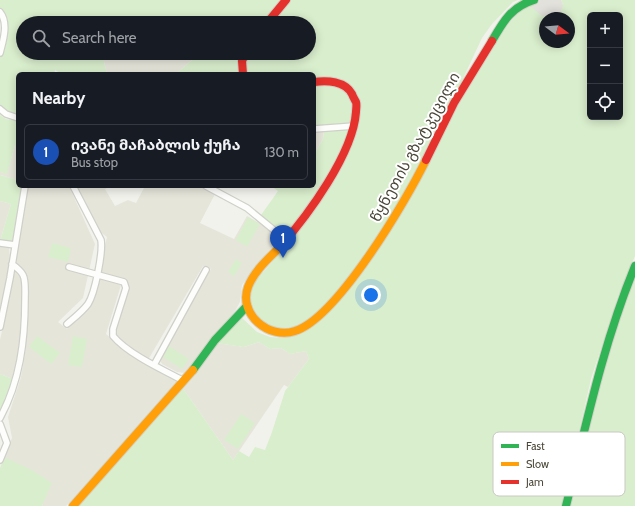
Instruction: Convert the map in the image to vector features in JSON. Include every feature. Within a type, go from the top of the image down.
[{"type":"main road","points":[[273,16],[286,0]]},
{"type":"main road","name":"წყნეთის გზატკეცილი","points":[[247,306],[254,320],[262,327],[281,334],[295,331],[306,326],[334,302],[348,286],[364,263],[404,199],[429,156],[443,123],[460,92],[501,28],[518,6],[534,0]]},
{"type":"main road","points":[[242,60],[242,72]]},
{"type":"main road","points":[[73,506],[184,381],[215,340],[247,306],[247,287],[252,279],[307,213],[337,167],[354,126],[357,101],[351,91],[339,83],[329,80],[316,82]]},
{"type":"main road","points":[[584,432],[600,366],[626,286],[635,266]]},
{"type":"main road","points":[[566,506],[568,496]]},
{"type":"street","points":[[0,12],[5,25],[4,38],[0,53]]},
{"type":"street","points":[[0,109],[6,114],[16,117]]},
{"type":"street","points":[[316,129],[354,126]]},
{"type":"street","points":[[0,327],[25,188]]},
{"type":"street","points":[[67,324],[83,310],[90,301],[102,253],[101,240],[74,188]]},
{"type":"street","points":[[210,188],[247,208],[286,240]]},
{"type":"street","points":[[0,243],[15,245]]},
{"type":"street","points":[[0,418],[11,395],[19,365],[25,332],[24,276],[12,264]]},
{"type":"street","points":[[69,267],[118,280],[126,284],[113,329],[113,336],[117,341],[154,365],[184,381]]},
{"type":"street","points":[[154,365],[206,270]]},
{"type":"street","points":[[0,424],[7,443],[0,460]]},
{"type":"shaded area","points":[[534,0],[561,0],[563,5],[561,12],[539,12],[539,13],[526,2]]},
{"type":"shaded area","points":[[104,60],[192,60],[178,72],[107,72]]},
{"type":"shaded area","points":[[324,130],[323,139],[316,151],[316,131]]},
{"type":"shaded area","points":[[16,145],[16,179],[0,175],[0,172],[7,173]]},
{"type":"shaded area","points":[[27,188],[70,188],[95,244],[83,298],[58,322],[67,329],[90,304],[99,278],[121,285],[106,334],[118,344],[179,380],[86,487],[66,506],[42,506],[43,502],[4,457],[12,438],[8,417],[21,377],[26,348],[26,274],[16,263],[21,211]]},
{"type":"shaded area","points":[[76,188],[107,188],[105,189],[115,206],[128,200],[136,203],[144,188],[204,188],[215,194],[200,223],[234,239],[247,216],[280,237],[242,285],[240,302],[235,311],[185,373],[177,372],[162,364],[160,360],[161,353],[211,269],[203,266],[148,360],[121,343],[114,334],[125,282],[99,272],[107,237],[99,231]]},
{"type":"shaded area","points":[[0,201],[11,204],[0,241]]},
{"type":"shaded area","points":[[0,245],[9,247],[10,260],[0,316]]},
{"type":"shaded area","points":[[15,271],[22,280],[23,306],[21,342],[13,379],[0,374],[0,340]]},
{"type":"shaded area","points":[[259,342],[270,349],[281,348],[290,354],[306,351],[309,359],[288,387],[284,385],[233,460],[182,387],[216,343],[244,347]]},
{"type":"green space","points":[[0,0],[518,0],[513,2],[492,24],[482,38],[459,87],[444,110],[423,156],[380,235],[334,297],[311,318],[293,327],[278,328],[262,324],[248,304],[252,285],[272,262],[314,206],[347,146],[286,240],[261,215],[278,191],[274,188],[316,188],[316,151],[323,139],[325,127],[316,127],[316,72],[178,72],[192,60],[316,60],[316,16],[16,16],[16,60],[104,60],[107,72],[58,72],[55,70],[54,72],[16,72],[16,117],[0,109],[0,53],[4,38],[0,12]]},
{"type":"green space","points":[[561,0],[635,0],[635,256],[618,296],[591,379],[579,432],[493,432],[493,496],[564,496],[562,506],[74,506],[182,387],[233,460],[239,451],[249,457],[255,447],[265,450],[285,391],[309,359],[306,351],[290,354],[281,348],[270,349],[259,342],[244,347],[216,343],[241,317],[257,332],[270,337],[282,338],[299,334],[323,317],[348,290],[454,109],[501,33],[517,14],[530,5],[563,5]]},
{"type":"green space","points":[[0,115],[6,119],[16,121],[16,145],[7,174],[0,172]]},
{"type":"green space","points":[[0,175],[16,179],[16,188],[22,188],[12,243],[0,241],[11,204],[0,201]]},
{"type":"green space","points":[[248,217],[260,224],[247,247],[236,240]]},
{"type":"green space","points":[[52,243],[71,248],[68,262],[48,257]]},
{"type":"green space","points":[[236,259],[242,263],[234,276],[228,272]]},
{"type":"green space","points":[[635,275],[635,506],[568,506],[570,496],[625,496],[625,432],[586,432],[604,359],[623,302]]},
{"type":"green space","points":[[37,336],[60,353],[51,364],[29,347]]},
{"type":"green space","points":[[73,336],[87,339],[82,367],[68,365]]},
{"type":"green space","points":[[169,346],[189,359],[182,369],[163,357]]},
{"type":"green space","points":[[0,374],[13,379],[9,395],[0,413]]},
{"type":"green space","points":[[241,414],[255,423],[238,449],[224,440]]},
{"type":"green space","points":[[4,457],[32,470],[52,483],[42,506],[0,506],[0,468]]},
{"type":"traffic: fast","points":[[492,41],[508,16],[519,7],[534,0]]},
{"type":"traffic: fast","points":[[584,432],[604,355],[635,266]]},
{"type":"traffic: fast","points":[[193,370],[215,340],[247,306]]},
{"type":"traffic: fast","points":[[566,506],[568,496]]},
{"type":"traffic: slow","points":[[280,247],[262,265],[254,276],[248,287],[246,297],[247,307],[258,322],[275,332],[285,333],[295,331],[312,322],[330,305],[350,282],[387,229],[426,160]]},
{"type":"traffic: slow","points":[[73,506],[193,370]]},
{"type":"traffic: jam","points":[[273,16],[286,0]]},
{"type":"traffic: jam","points":[[426,160],[454,103],[492,41]]},
{"type":"traffic: jam","points":[[242,60],[243,72]]},
{"type":"traffic: jam","points":[[280,247],[316,201],[338,165],[353,129],[356,102],[349,90],[345,86],[335,82],[316,82]]},
{"type":"place","name":"ივანე მაჩაბლის ქუჩა","points":[[283,258]]}]
